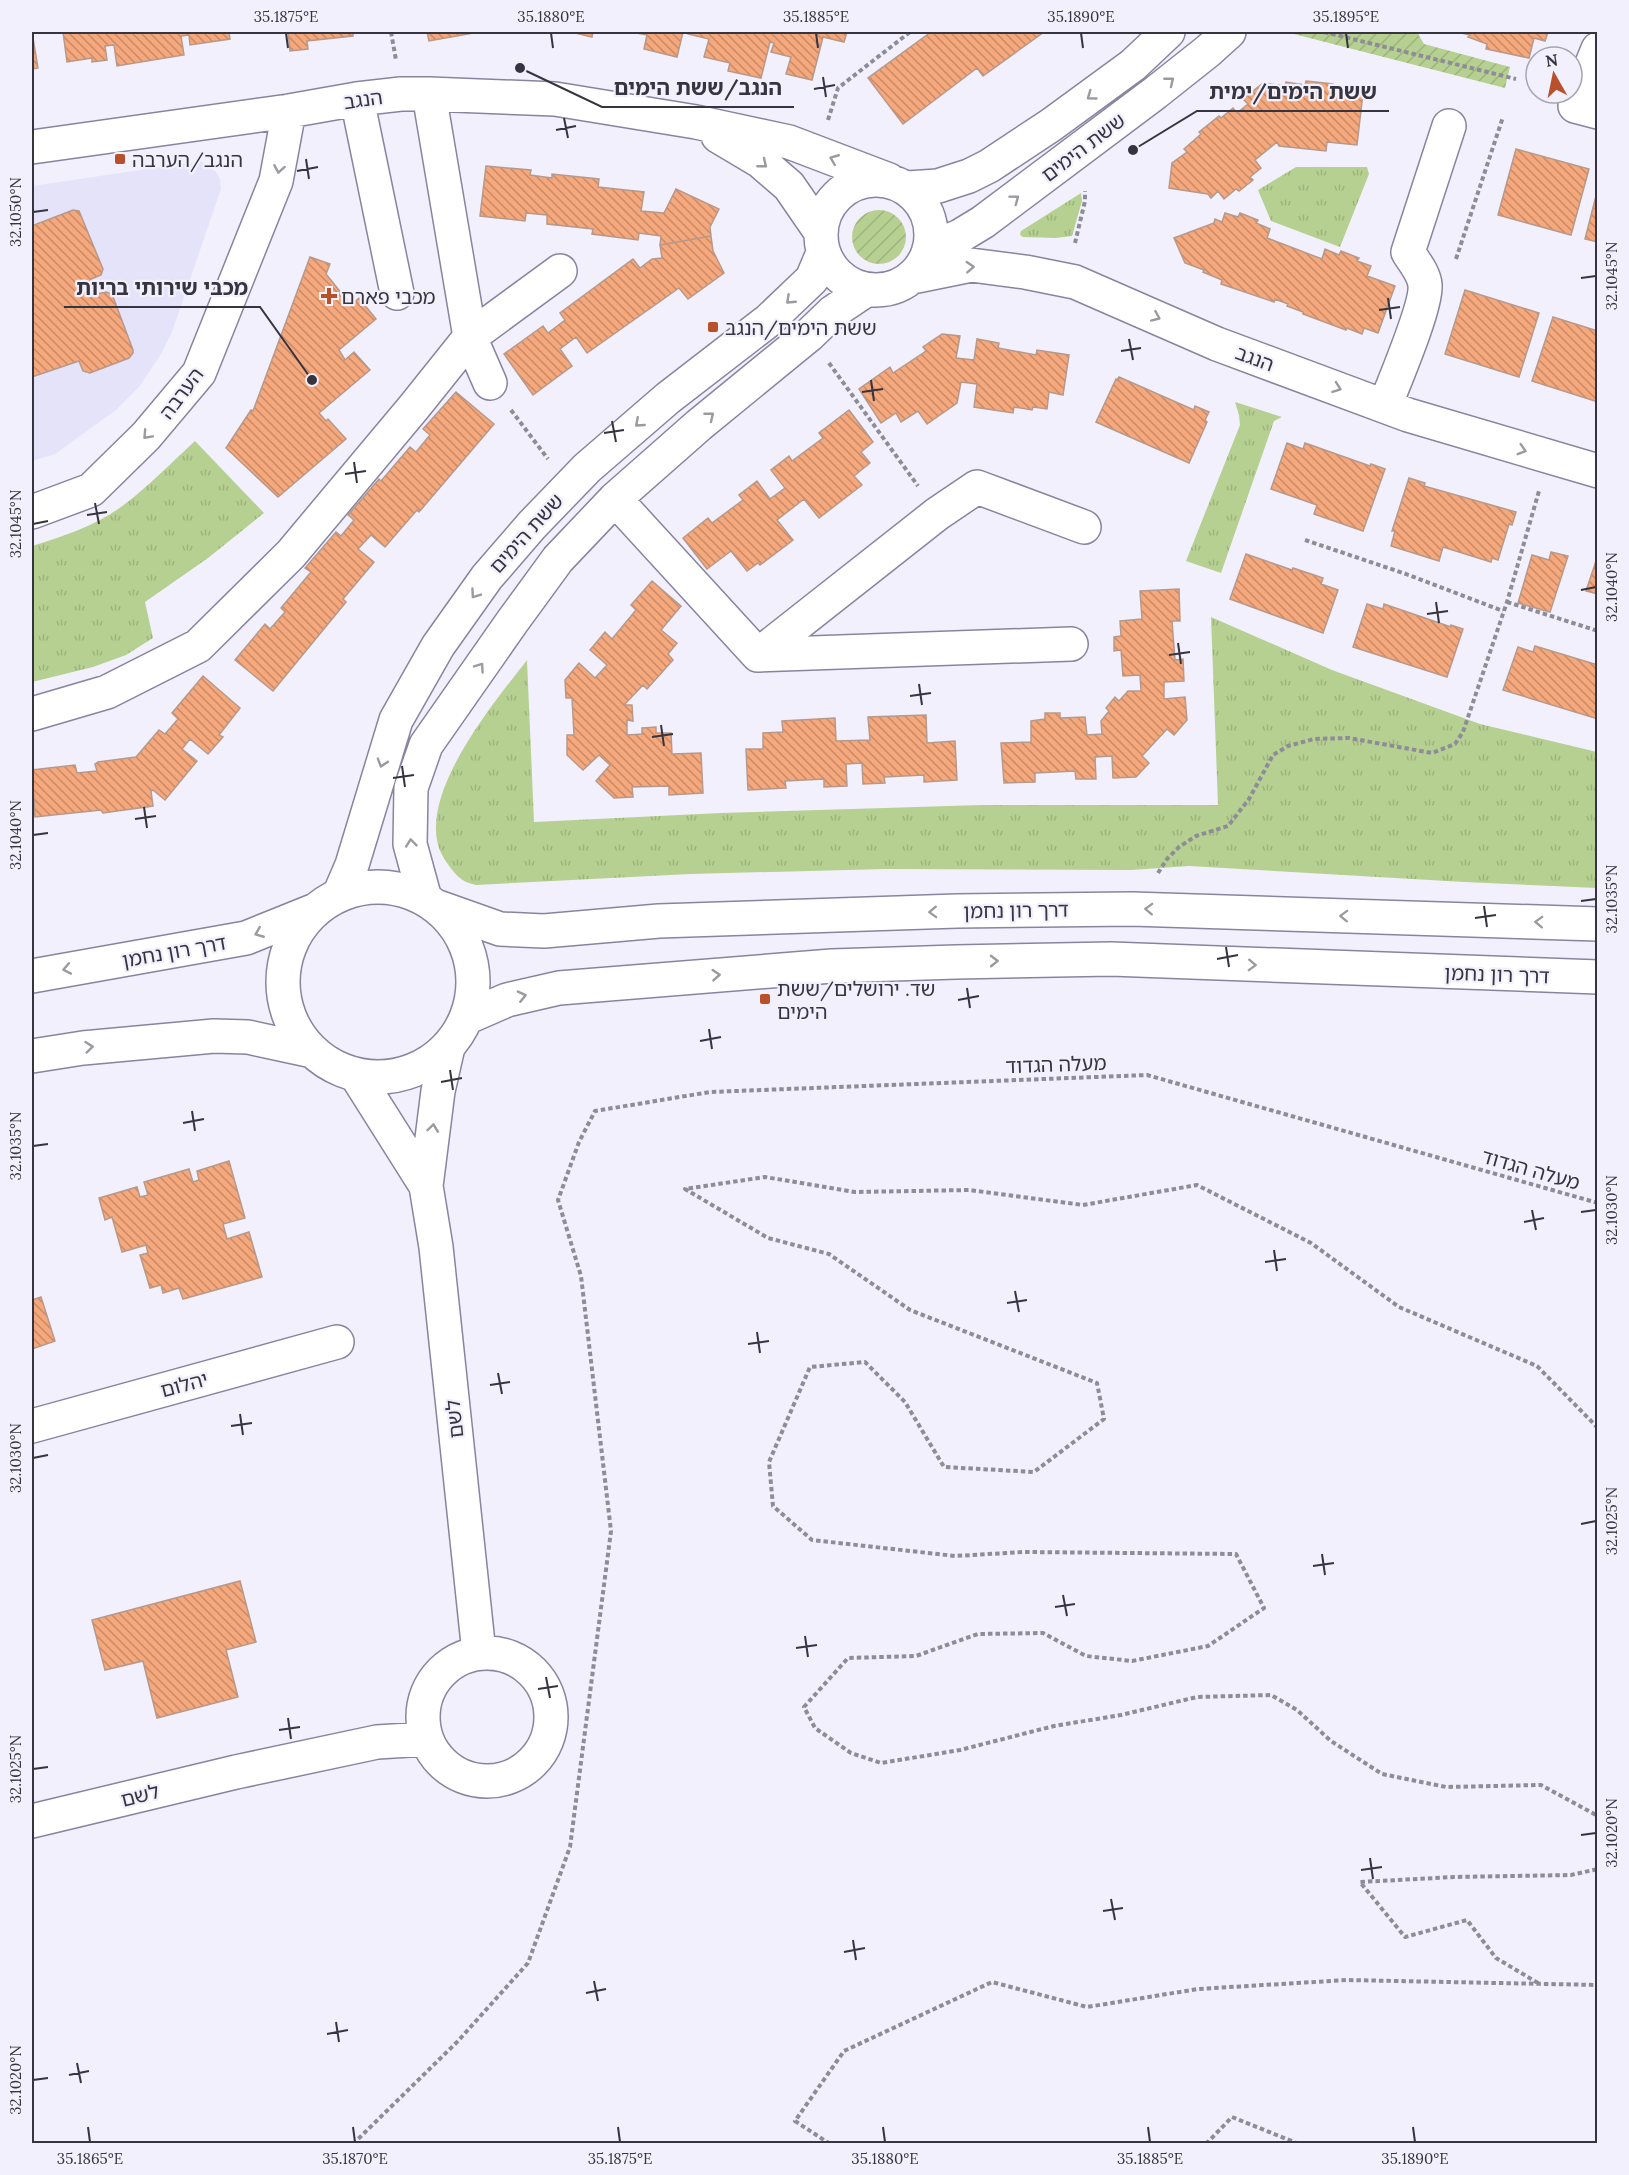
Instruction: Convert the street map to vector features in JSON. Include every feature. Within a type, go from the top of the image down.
[{"type":"street","name":"ששת הימים","points":[[898,184],[938,186],[969,176],[989,166],[1051,125],[1133,65],[1168,32]]},
{"type":"street","name":"ששת הימים","points":[[929,249],[960,236],[983,222],[1155,93],[1229,32]]},
{"type":"street","points":[[1586,109],[1598,49]]},
{"type":"street","name":"הנגב","points":[[32,147],[400,94],[555,99],[696,122],[789,142],[898,184]]},
{"type":"street","points":[[429,94],[470,337],[490,383]]},
{"type":"street","points":[[357,99],[397,293]]},
{"type":"street","name":"הערבה","points":[[32,512],[91,490],[146,436],[199,373],[276,181],[289,111]]},
{"type":"street","name":"הנגב","points":[[696,122],[760,161],[789,186],[821,242]]},
{"type":"street","points":[[1385,406],[1420,312],[1425,286],[1420,270],[1408,252],[1449,126]]},
{"type":"street","points":[[870,179],[898,184],[921,201],[930,219],[932,238],[925,262],[912,277],[885,290],[866,290],[848,283],[833,271],[821,242],[825,212],[835,196],[851,185],[870,179]]},
{"type":"street","name":"ששת הימים","points":[[340,893],[355,854],[396,720],[438,646],[487,577],[586,468],[668,398],[769,320],[812,279],[821,242]]},
{"type":"street","name":"הנגב","points":[[912,277],[971,265],[1025,272],[1075,282],[1217,344],[1385,406],[1505,445],[1598,471]]},
{"type":"street","points":[[32,714],[107,692],[198,646],[291,554],[470,337],[560,272]]},
{"type":"street","points":[[432,903],[410,844],[411,788],[426,745],[512,622],[558,560],[615,499],[699,425],[809,335],[833,312],[866,290]]},
{"type":"street","points":[[758,656],[937,514],[977,487],[1084,527]]},
{"type":"street","points":[[615,499],[758,656],[1071,644]]},
{"type":"street","points":[[373,886],[406,889],[432,903],[465,940],[474,982],[468,1017],[448,1047],[420,1068],[407,1074],[388,1077],[356,1075],[337,1068],[312,1051],[294,1028],[283,1000],[283,965],[293,936],[313,911],[340,893],[373,886]]},
{"type":"street","name":"דרך רון נחמן","points":[[432,903],[500,929],[544,931],[659,921],[945,911],[1132,909],[1598,924]]},
{"type":"street","name":"דרך רון נחמן","points":[[32,976],[246,938],[313,911]]},
{"type":"street","name":"דרך רון נחמן","points":[[468,1017],[507,1000],[559,988],[832,966],[1112,959],[1598,978]]},
{"type":"street","points":[[32,1056],[82,1048],[214,1036],[248,1037],[312,1051]]},
{"type":"street","name":"לשם","points":[[422,1180],[448,1047]]},
{"type":"street","name":"לשם","points":[[356,1075],[422,1180],[436,1247],[479,1653]]},
{"type":"street","name":"יהלום","points":[[32,1426],[338,1342]]},
{"type":"street","points":[[479,1653],[497,1653],[516,1659],[530,1670],[547,1693],[552,1717],[546,1742],[531,1764],[501,1780],[484,1782],[460,1775],[443,1764],[426,1739],[422,1714],[429,1688],[445,1668],[458,1659],[479,1653]]},
{"type":"street","name":"לשם","points":[[32,1821],[236,1772],[377,1742],[426,1739]]},
{"type":"path","points":[[391,32],[396,62]]},
{"type":"path","points":[[826,126],[838,88],[910,32]]},
{"type":"path","points":[[1324,32],[1516,79]]},
{"type":"path","points":[[1454,264],[1503,117]]},
{"type":"path","points":[[1075,243],[1085,201],[1085,180]]},
{"type":"path","points":[[824,356],[937,514]]},
{"type":"path","points":[[490,383],[550,460]]},
{"type":"path","points":[[1154,878],[1167,859],[1179,847],[1196,836],[1228,826],[1249,799],[1273,755],[1288,746],[1314,739],[1349,738],[1432,753],[1455,744],[1463,732],[1507,602],[1541,484]]},
{"type":"path","points":[[1305,540],[1406,574],[1503,611]]},
{"type":"path","points":[[1507,602],[1598,631]]},
{"type":"path","name":"מעלה הגדוד","points":[[353,2144],[458,2041],[528,1963],[570,1847],[611,1531],[581,1276],[558,1200],[579,1142],[596,1111],[710,1092],[1147,1075],[1598,1203]]},
{"type":"path","points":[[1598,1428],[1537,1366],[1399,1307],[1311,1243],[1197,1185],[1083,1205],[969,1190],[855,1192],[765,1177],[685,1189],[768,1238],[829,1254],[910,1310],[1097,1383],[1104,1419],[1034,1472],[944,1467],[905,1402],[865,1362],[810,1367],[769,1462],[773,1506],[812,1540],[955,1556],[1024,1552],[1236,1554],[1264,1608],[1208,1646],[1132,1661],[1086,1656],[1043,1633],[978,1634],[916,1656],[848,1658],[804,1707],[815,1728],[851,1753],[880,1763],[960,1750],[1054,1726],[1121,1716],[1197,1697],[1272,1695],[1297,1710],[1331,1741],[1382,1774],[1446,1787],[1541,1785],[1598,1816]]},
{"type":"path","points":[[1539,1984],[1496,1958],[1467,1920],[1405,1937],[1360,1882],[1454,1877],[1571,1875],[1598,1869]]},
{"type":"path","points":[[830,2144],[795,2121],[844,2051],[992,1982],[1087,2007],[1198,1989],[1347,1980],[1598,1985]]},
{"type":"path","points":[[1206,2144],[1232,2117],[1299,2144]]},
{"type":"shaded area","points":[[201,161],[216,172],[220,179],[221,189],[172,332],[161,354],[139,387],[116,410],[55,454],[32,461],[32,186]]},
{"type":"green space","points":[[1286,32],[1417,32],[1424,44],[1510,67],[1505,88]]},
{"type":"green space","points":[[1296,167],[1367,167],[1369,174],[1340,247],[1271,221],[1258,190]]},
{"type":"green space","points":[[1081,193],[1082,201],[1072,236],[1055,238],[1020,235],[1021,231]]},
{"type":"green space","points":[[879,210],[889,212],[898,218],[904,227],[906,237],[904,247],[898,256],[889,262],[879,264],[869,262],[860,256],[854,247],[852,237],[854,227],[860,218],[869,212]]},
{"type":"green space","points":[[1235,402],[1282,417],[1274,421],[1221,573],[1186,561],[1240,425]]},
{"type":"green space","points":[[195,441],[264,513],[208,558],[145,602],[153,638],[126,655],[93,667],[32,682],[32,546],[80,529],[115,511],[143,489]]},
{"type":"green space","points":[[1211,617],[1332,670],[1480,724],[1597,752],[1597,888],[1189,866],[1131,870],[885,869],[690,874],[476,885],[466,882],[455,873],[445,860],[437,837],[438,811],[446,783],[460,755],[477,727],[527,660],[534,822],[721,813],[982,805],[1218,805]]},
{"type":"building","points":[[32,32],[38,68],[32,69]]},
{"type":"building","points":[[63,32],[229,32],[230,39],[190,45],[189,35],[181,36],[184,55],[117,66],[114,45],[105,46],[107,60],[92,62],[92,58],[67,62]]},
{"type":"building","points":[[288,32],[353,32],[353,36],[307,41],[308,49],[290,51]]},
{"type":"building","points":[[427,32],[479,32],[429,41]]},
{"type":"building","points":[[571,32],[593,32],[592,37]]},
{"type":"building","points":[[631,32],[683,32],[677,57],[644,49],[647,35]]},
{"type":"building","points":[[689,32],[847,32],[844,42],[823,37],[812,80],[786,74],[791,57],[771,52],[774,43],[770,42],[761,78],[728,71],[730,63],[704,57],[709,39],[688,34]]},
{"type":"building","points":[[931,32],[1044,32],[983,76],[977,68],[903,124],[868,78]]},
{"type":"building","points":[[1457,32],[1548,32],[1545,41],[1534,38],[1532,45],[1524,45],[1524,57],[1486,49],[1487,44],[1468,37],[1470,35]]},
{"type":"building","points":[[1306,81],[1333,84],[1332,87],[1347,88],[1347,91],[1363,93],[1357,145],[1327,142],[1326,151],[1279,146],[1277,142],[1255,160],[1261,168],[1250,177],[1253,180],[1224,199],[1218,191],[1211,198],[1208,194],[1169,188],[1172,163],[1187,152],[1184,149],[1201,134],[1199,132],[1219,116],[1221,118],[1233,108],[1237,113],[1248,104],[1243,99],[1263,83],[1285,86],[1286,82],[1305,85]]},
{"type":"building","points":[[1516,149],[1589,169],[1571,235],[1498,215]]},
{"type":"building","points":[[486,166],[531,170],[530,175],[552,178],[552,174],[599,179],[598,187],[644,192],[641,211],[664,213],[676,189],[719,209],[710,227],[711,236],[660,245],[661,236],[639,233],[638,240],[592,234],[593,229],[547,224],[547,215],[526,213],[525,221],[480,216]]},
{"type":"building","points":[[1598,188],[1598,242],[1585,239]]},
{"type":"building","points":[[73,210],[79,211],[103,269],[101,275],[91,279],[97,294],[106,292],[112,294],[133,353],[129,358],[90,373],[83,371],[79,361],[32,377],[32,228],[34,225]]},
{"type":"building","points":[[1225,213],[1238,217],[1240,213],[1258,220],[1256,223],[1270,229],[1267,238],[1322,259],[1325,249],[1339,255],[1341,251],[1371,266],[1367,276],[1395,286],[1378,333],[1364,328],[1362,334],[1347,328],[1346,330],[1303,314],[1275,299],[1274,302],[1221,284],[1222,280],[1185,263],[1174,238],[1214,223],[1215,219],[1222,222]]},
{"type":"building","points":[[711,236],[713,251],[724,273],[688,299],[679,288],[587,353],[576,337],[560,349],[572,366],[533,395],[504,354],[543,326],[548,333],[565,320],[560,313],[633,259],[640,268],[652,259],[662,258],[660,245]]},
{"type":"building","points":[[310,257],[330,264],[326,274],[351,305],[359,298],[376,319],[339,350],[345,360],[354,352],[370,370],[319,413],[326,421],[328,419],[346,439],[278,497],[226,448],[251,410],[253,411]]},
{"type":"building","points":[[1465,290],[1539,313],[1519,377],[1445,354]]},
{"type":"building","points":[[1553,317],[1598,331],[1598,402],[1532,381]]},
{"type":"building","points":[[942,334],[960,336],[956,358],[974,360],[977,339],[999,343],[998,348],[1036,355],[1037,350],[1069,355],[1063,395],[1049,392],[1047,409],[1033,407],[1032,410],[1014,407],[1013,413],[974,407],[977,384],[961,382],[957,403],[927,424],[918,411],[901,422],[896,413],[881,423],[859,389],[890,367],[893,373],[926,351],[923,347]]},
{"type":"building","points":[[1119,377],[1194,410],[1195,406],[1209,412],[1189,463],[1096,422]]},
{"type":"building","points":[[456,392],[494,424],[419,512],[417,510],[385,547],[371,535],[358,549],[374,562],[343,599],[346,602],[273,691],[235,660],[265,624],[270,629],[285,612],[281,608],[311,572],[305,568],[336,532],[341,536],[354,520],[348,515],[379,479],[381,481],[410,447],[416,452],[430,435],[423,429]]},
{"type":"building","points":[[849,410],[873,442],[861,452],[870,463],[854,476],[862,485],[819,518],[804,499],[777,520],[793,540],[760,565],[758,563],[747,571],[731,551],[707,569],[683,538],[708,518],[712,523],[743,500],[739,495],[757,481],[770,499],[785,488],[771,470],[789,456],[792,461],[823,438],[819,433]]},
{"type":"building","points":[[1287,443],[1303,449],[1305,443],[1385,469],[1363,531],[1314,514],[1317,505],[1271,489]]},
{"type":"building","points":[[1409,478],[1425,483],[1424,486],[1516,512],[1512,525],[1509,524],[1498,560],[1492,558],[1491,562],[1443,547],[1439,561],[1391,546],[1395,531],[1392,531]]},
{"type":"building","points":[[1551,552],[1568,556],[1550,612],[1518,603],[1532,555],[1549,560]]},
{"type":"building","points":[[1246,554],[1323,578],[1321,584],[1338,590],[1323,633],[1230,599]]},
{"type":"building","points":[[1598,555],[1598,594],[1586,591]]},
{"type":"building","points":[[652,581],[681,606],[661,630],[677,643],[668,654],[673,660],[647,689],[643,685],[624,705],[632,705],[633,721],[627,720],[627,735],[642,734],[642,728],[656,727],[656,733],[671,733],[672,754],[701,753],[703,793],[669,795],[669,786],[632,787],[633,797],[614,798],[596,781],[610,765],[599,755],[583,770],[567,755],[567,735],[574,735],[572,698],[566,698],[565,680],[579,663],[595,678],[607,665],[590,650],[605,632],[612,639],[636,610],[631,605]]},
{"type":"building","points":[[1179,589],[1180,621],[1172,621],[1175,660],[1183,659],[1184,681],[1164,682],[1164,699],[1185,697],[1187,720],[1174,735],[1167,729],[1142,756],[1149,763],[1136,777],[1113,778],[1112,756],[1095,757],[1096,779],[1076,779],[1075,771],[1035,773],[1035,782],[1004,783],[1001,743],[1031,742],[1031,721],[1045,719],[1045,713],[1060,713],[1060,718],[1085,717],[1087,735],[1102,734],[1101,721],[1109,711],[1106,708],[1115,697],[1119,701],[1128,691],[1141,691],[1140,675],[1123,676],[1121,650],[1114,651],[1114,637],[1121,636],[1120,621],[1142,619],[1140,591]]},
{"type":"building","points":[[1367,604],[1383,609],[1384,604],[1463,629],[1447,677],[1353,647]]},
{"type":"building","points":[[1535,646],[1598,665],[1598,719],[1503,690],[1518,647],[1533,652]]},
{"type":"building","points":[[203,676],[240,708],[219,735],[223,737],[208,754],[190,739],[182,749],[197,761],[165,800],[153,790],[151,791],[153,806],[103,813],[101,810],[35,817],[32,770],[75,765],[77,773],[97,771],[95,764],[98,762],[136,757],[159,730],[165,734],[178,719],[172,713]]},
{"type":"building","points":[[926,715],[927,743],[955,741],[957,780],[924,782],[924,775],[884,777],[885,783],[863,784],[862,763],[846,764],[847,786],[824,787],[824,779],[785,781],[786,788],[748,790],[746,749],[763,749],[763,733],[783,732],[782,721],[835,718],[836,741],[870,740],[868,717]]},
{"type":"building","points":[[229,1161],[245,1218],[223,1224],[227,1239],[249,1232],[262,1277],[183,1299],[179,1288],[163,1293],[161,1285],[150,1288],[140,1255],[148,1253],[146,1245],[122,1252],[112,1217],[105,1220],[99,1198],[137,1187],[140,1197],[148,1195],[144,1182],[189,1169],[193,1182],[199,1180],[197,1171]]},
{"type":"building","points":[[41,1297],[55,1341],[32,1349],[32,1300]]},
{"type":"building","points":[[240,1581],[256,1642],[226,1650],[238,1697],[157,1718],[143,1661],[105,1670],[92,1620]]},
{"type":"place","name":"הנגב/ששת הימים","points":[[520,68]]},
{"type":"place","name":"ששת הימים/ימית","points":[[1133,150]]},
{"type":"place","name":"הנגב/הערבה","points":[[120,159]]},
{"type":"place","name":"מכבי פארם","points":[[329,296]]},
{"type":"place","name":"ששת הימים/הנגב","points":[[713,327]]},
{"type":"place","name":"מכבי שירותי בריות","points":[[312,380]]},
{"type":"place","name":"שד. ירושלים/ששת הימים","points":[[765,999]]}]
